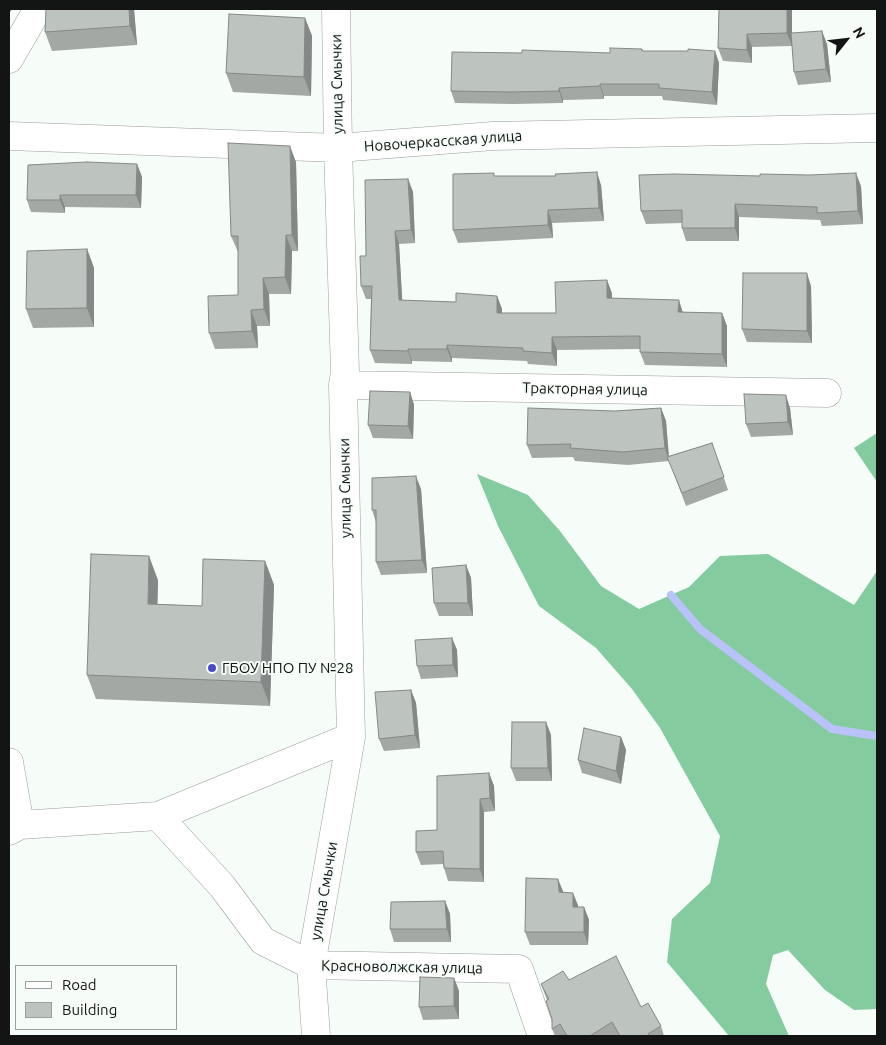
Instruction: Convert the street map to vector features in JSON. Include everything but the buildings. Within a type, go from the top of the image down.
[{"type":"street","points":[[9,59],[38,9]]},
{"type":"street","name":"улица Смычки","points":[[316,1036],[311,965],[351,737],[343,385],[345,372],[336,9]]},
{"type":"street","name":"Новочеркасская улица","points":[[9,136],[338,148],[493,136],[877,128]]},
{"type":"street","name":"Тракторная улица","points":[[343,385],[827,393]]},
{"type":"street","points":[[9,762],[14,828],[158,816],[351,737]]},
{"type":"street","name":"Красноволжская улица","points":[[158,816],[222,886],[262,941],[311,965],[519,968],[542,1036]]},
{"type":"green space","points":[[877,433],[877,482],[854,448]]},
{"type":"green space","points":[[477,474],[528,495],[560,531],[601,586],[639,609],[689,587],[720,556],[768,554],[854,605],[877,571],[877,1009],[854,1010],[825,990],[788,950],[773,955],[766,984],[789,1036],[729,1036],[667,962],[672,919],[710,883],[720,836],[660,728],[632,689],[596,648],[539,606],[498,526]]},
{"type":"waterway","points":[[671,595],[700,629],[832,729],[877,736]]},
{"type":"place","name":"ГБОУ НПО ПУ №28","points":[[212,668]]}]
